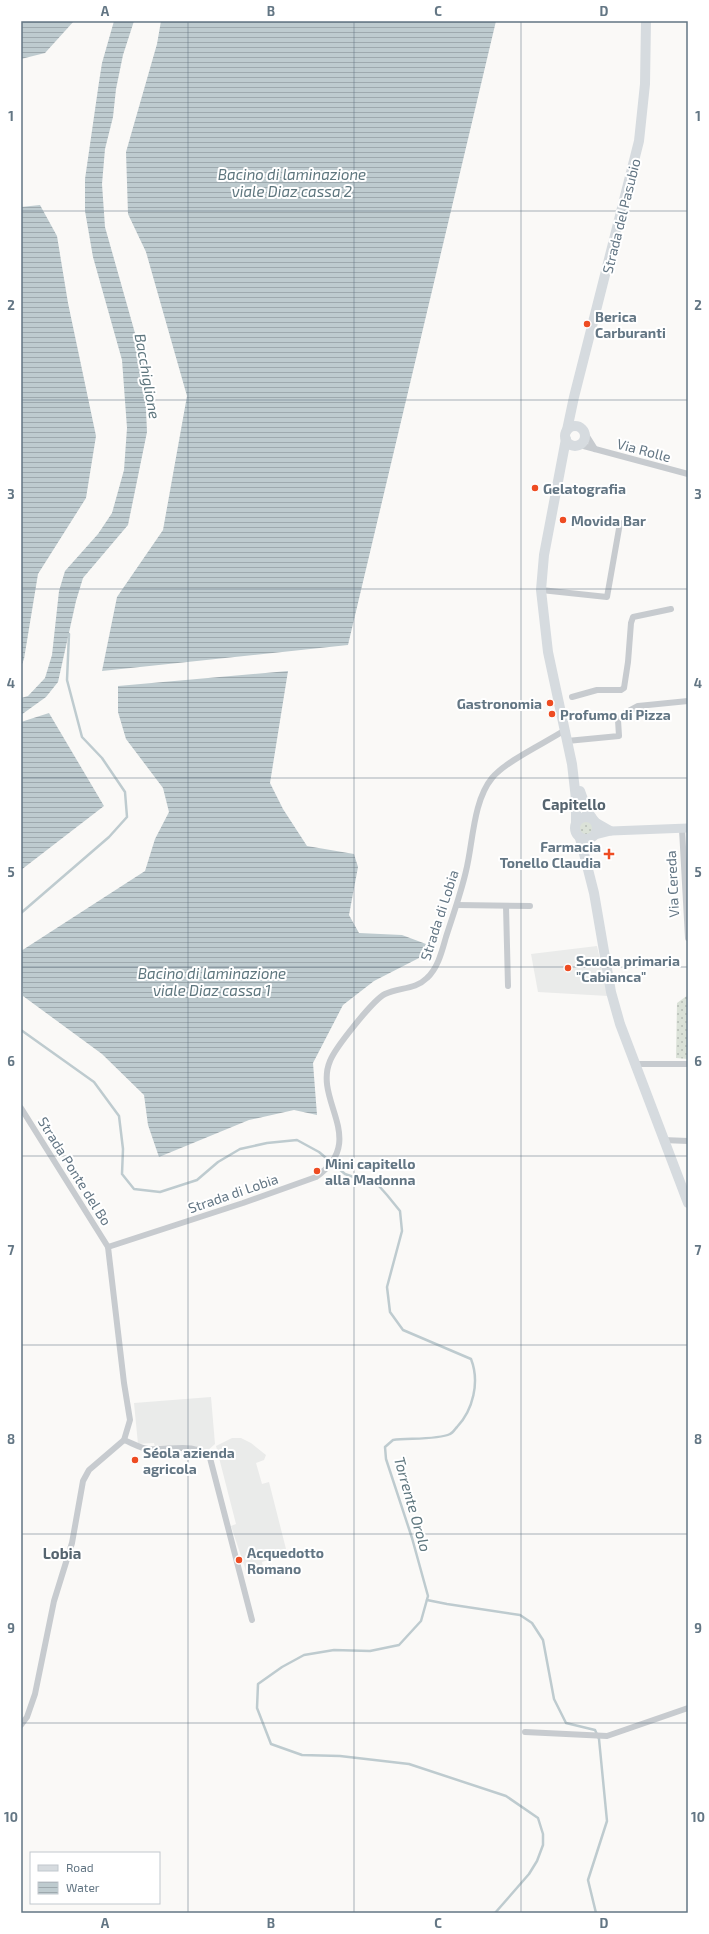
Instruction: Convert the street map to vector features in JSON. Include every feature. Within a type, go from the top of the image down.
[{"type":"main road","name":"Strada del Pasubio","points":[[576,822],[576,799],[572,764],[565,730],[565,698],[543,621],[541,590],[544,555],[566,434],[639,141],[645,84],[646,21]]},
{"type":"main road","points":[[561,461],[566,454],[584,440],[584,431],[572,408]]},
{"type":"main road","points":[[578,445],[568,443],[566,434],[575,426],[584,431]]},
{"type":"main road","points":[[572,764],[584,804],[594,820],[597,831],[594,836],[591,855],[594,893]]},
{"type":"main road","points":[[594,820],[583,817],[576,822],[575,831],[580,838],[594,893],[611,992],[634,1064],[688,1202]]},
{"type":"main road","points":[[580,838],[589,839],[594,836]]},
{"type":"street","name":"Via Rolle","points":[[584,431],[595,448]]},
{"type":"street","name":"Via Rolle","points":[[578,445],[595,448],[688,474]]},
{"type":"street","points":[[541,590],[607,597],[620,523]]},
{"type":"street","points":[[565,698],[598,690],[621,690],[624,688],[631,623],[633,617],[671,609]]},
{"type":"street","points":[[567,741],[619,736],[618,720],[625,713],[638,706],[688,701]]},
{"type":"street","name":"Strada di Lobia","points":[[108,1247],[236,1206],[316,1177],[337,1157],[338,1122],[330,1098],[326,1078],[329,1062],[350,1030],[385,994],[415,986],[428,978],[438,962],[457,905],[467,869],[478,809],[491,779],[503,768],[565,730]]},
{"type":"street","points":[[594,820],[611,831]]},
{"type":"street","points":[[594,836],[611,831],[685,829]]},
{"type":"street","name":"Via Cereda","points":[[685,829],[688,938]]},
{"type":"street","points":[[457,905],[530,906]]},
{"type":"street","points":[[506,906],[508,986]]},
{"type":"street","points":[[634,1064],[688,1064]]},
{"type":"street","name":"Strada Ponte del Bo","points":[[21,1108],[108,1247]]},
{"type":"street","points":[[664,1140],[688,1141]]},
{"type":"street","points":[[21,1725],[27,1717],[35,1694],[54,1601],[72,1544],[83,1481],[89,1470],[124,1440],[130,1420],[124,1383],[108,1247]]},
{"type":"street","points":[[124,1440],[148,1449],[195,1448],[203,1450],[210,1458],[252,1620]]},
{"type":"street","points":[[525,1732],[607,1736],[688,1708]]},
{"type":"shaded area","points":[[586,821],[591,823],[593,828],[591,833],[586,835],[581,833],[579,828],[581,823]]},
{"type":"shaded area","name":"Scuola primaria \"Cabianca\"","points":[[597,946],[608,996],[538,992],[531,954]]},
{"type":"shaded area","points":[[688,995],[688,1059],[676,1058],[677,1003]]},
{"type":"shaded area","points":[[211,1397],[215,1444],[207,1451],[195,1446],[155,1447],[154,1443],[138,1444],[134,1403]]},
{"type":"shaded area","points":[[232,1438],[241,1438],[251,1443],[266,1455],[264,1460],[256,1463],[262,1484],[269,1482],[286,1549],[266,1554],[268,1560],[262,1562],[263,1567],[246,1571],[231,1526],[236,1524],[216,1446]]},
{"type":"water","points":[[21,21],[74,21],[45,53],[21,59]]},
{"type":"water","name":"Bacchiglione","points":[[114,21],[134,21],[123,55],[116,89],[113,117],[105,149],[102,184],[105,227],[144,365],[147,432],[128,525],[83,578],[76,601],[58,682],[46,697],[21,715],[21,698],[28,696],[45,678],[52,655],[59,591],[65,571],[98,534],[112,513],[124,470],[127,428],[122,360],[93,257],[85,211],[85,179],[99,82],[102,63]]},
{"type":"water","name":"Bacino di laminazione viale Diaz cassa 2","points":[[161,21],[496,21],[348,645],[102,671],[117,597],[163,530],[187,396],[146,252],[128,214],[126,152],[157,44]]},
{"type":"water","points":[[40,205],[57,236],[68,303],[96,436],[86,498],[38,574],[24,659],[21,667],[21,207]]},
{"type":"water","name":"Bacino di laminazione viale Diaz cassa 1","points":[[288,671],[270,783],[283,809],[307,846],[354,854],[358,867],[349,915],[359,933],[402,935],[426,944],[419,958],[374,981],[343,1005],[313,1063],[317,1115],[294,1110],[249,1120],[159,1157],[148,1125],[144,1095],[102,1054],[23,996],[21,951],[145,871],[155,839],[169,812],[163,788],[126,739],[118,712],[118,686]]},
{"type":"water","points":[[49,713],[104,806],[21,870],[21,722]]},
{"type":"waterway","name":"Torrente Orolo","points":[[21,913],[109,837],[127,817],[125,792],[102,758],[82,737],[67,680],[69,634]]},
{"type":"waterway","name":"Torrente Orolo","points":[[21,1030],[94,1082],[119,1116],[123,1149],[122,1174],[134,1189],[160,1192],[197,1180],[218,1162],[240,1149],[267,1143],[297,1140],[319,1152],[345,1174],[379,1186],[400,1211],[402,1231],[387,1287],[390,1312],[403,1330],[471,1359],[475,1377],[475,1386],[471,1404],[463,1420],[452,1433],[445,1436],[431,1438],[393,1440],[385,1447],[386,1459],[412,1538],[428,1596],[421,1621],[399,1645],[370,1651],[334,1650],[304,1655],[282,1667],[258,1684],[257,1708],[271,1744],[302,1755],[340,1756],[409,1764],[506,1796],[538,1818],[543,1834],[543,1845],[537,1861],[529,1874],[495,1913]]},
{"type":"waterway","points":[[427,1600],[520,1615],[532,1623],[543,1640],[554,1699],[566,1723],[595,1730],[599,1739],[607,1821],[588,1880],[596,1913]]},
{"type":"place","name":"Berica Carburanti","points":[[587,324]]},
{"type":"place","name":"Gelatografia","points":[[535,488]]},
{"type":"place","name":"Movida Bar","points":[[563,520]]},
{"type":"place","name":"Gastronomia","points":[[550,703]]},
{"type":"place","name":"Profumo di Pizza","points":[[552,714]]},
{"type":"place","name":"Farmacia Tonello Claudia","points":[[609,854]]},
{"type":"place","name":"Scuola primaria \"Cabianca\"","points":[[568,968]]},
{"type":"place","name":"Mini capitello alla Madonna","points":[[317,1171]]},
{"type":"place","name":"Séola azienda agricola","points":[[135,1460]]},
{"type":"place","name":"Acquedotto Romano","points":[[239,1560]]},
{"type":"district","name":"Capitello","points":[[574,804]]},
{"type":"district","name":"Lobia","points":[[62,1553]]}]
